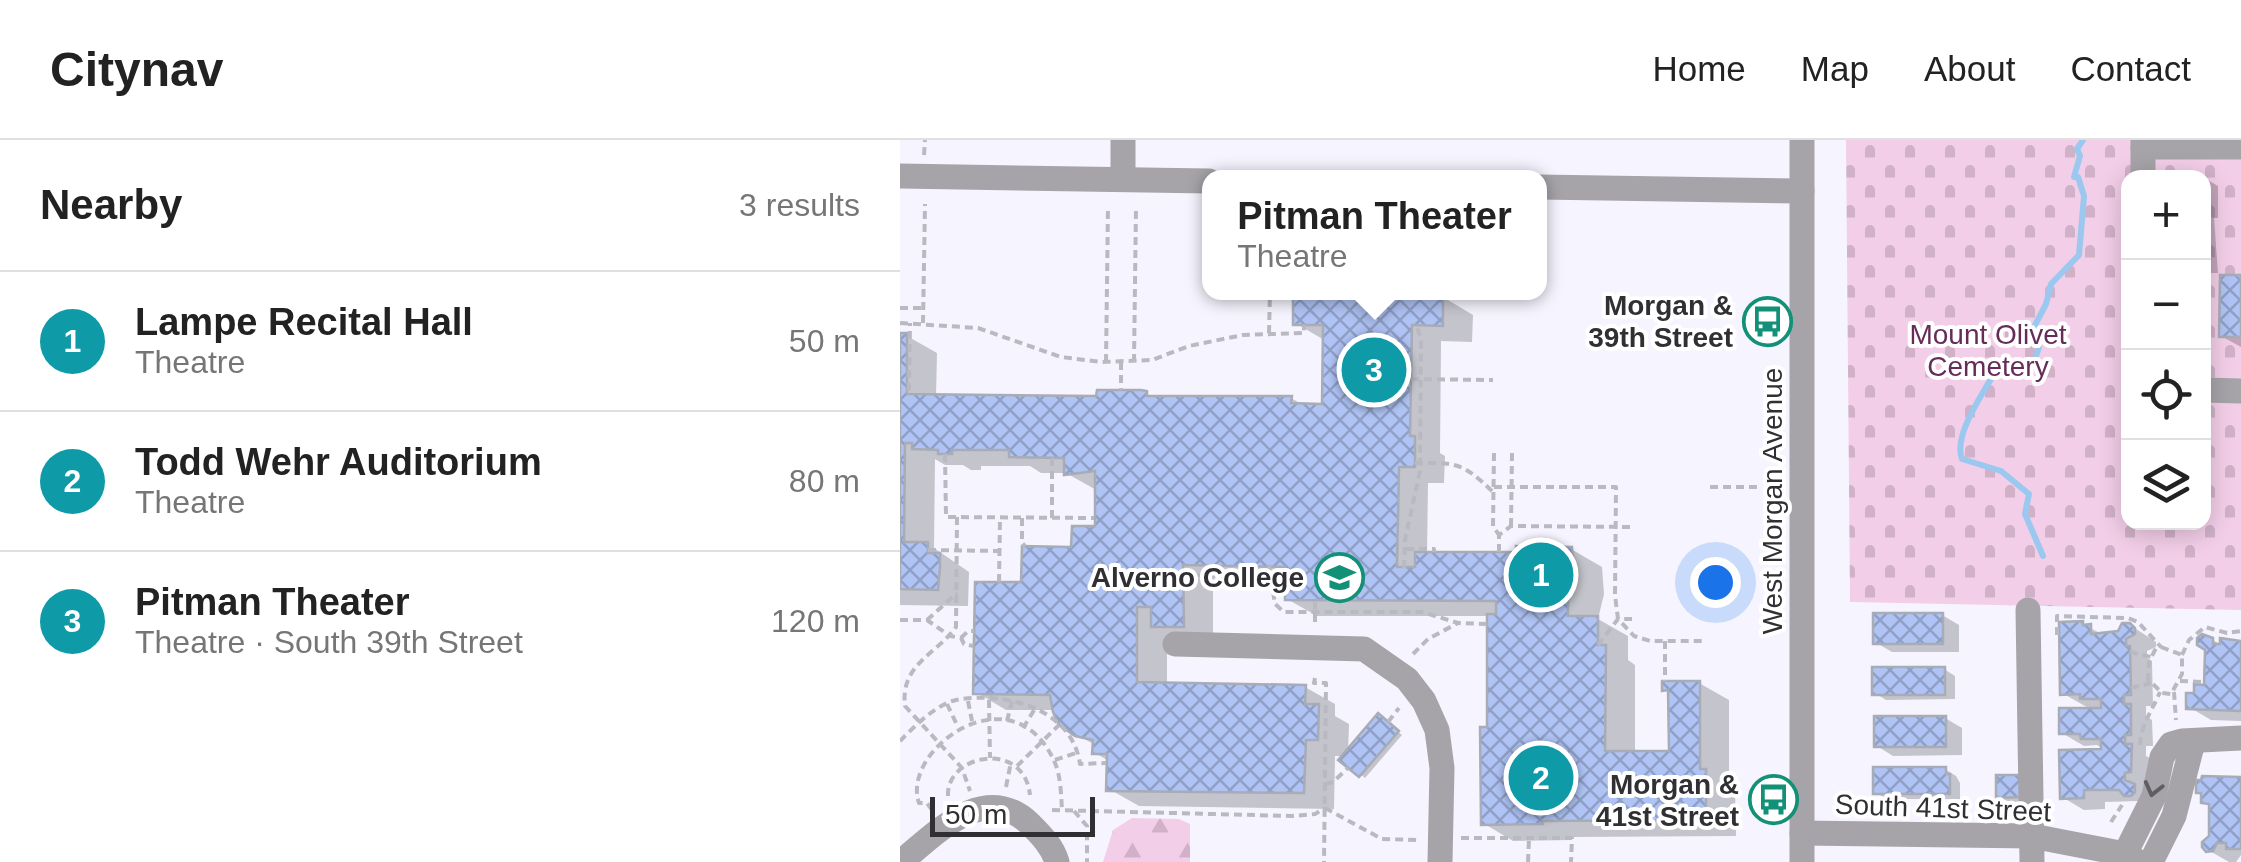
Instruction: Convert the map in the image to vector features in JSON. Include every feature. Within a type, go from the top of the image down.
[{"type":"street","points":[[1123,179],[1124,140]]},
{"type":"street","name":"West Morgan Avenue","points":[[1802,140],[1802,862]]},
{"type":"street","points":[[2143,170],[2142,144],[2241,147]]},
{"type":"street","points":[[900,176],[1202,180]]},
{"type":"street","points":[[1547,187],[1802,191]]},
{"type":"street","points":[[2211,390],[2241,391]]},
{"type":"street","points":[[2028,610],[2032,849]]},
{"type":"street","points":[[1176,644],[1364,649],[1408,680],[1438,730],[1442,768],[1440,862]]},
{"type":"street","points":[[2132,858],[2154,796],[2162,757],[2172,744],[2241,738]]},
{"type":"street","points":[[2151,862],[2174,816],[2192,742]]},
{"type":"street","points":[[901,862],[944,826],[976,809],[1003,807],[1032,827],[1052,849],[1057,862]]},
{"type":"street","name":"South 41st Street","points":[[1802,833],[2132,858]]},
{"type":"path","points":[[924,154],[925,140]]},
{"type":"path","points":[[923,323],[925,204]]},
{"type":"path","points":[[1106,362],[1108,206]]},
{"type":"path","points":[[1134,362],[1136,206]]},
{"type":"path","points":[[1759,299],[1775,299],[1775,322],[1760,322]]},
{"type":"path","points":[[1269,333],[1270,300]]},
{"type":"path","points":[[900,308],[924,308]]},
{"type":"path","points":[[900,323],[978,328],[1062,357],[1106,362],[1134,362],[1189,346],[1269,333],[1304,333],[1304,325]]},
{"type":"path","points":[[906,389],[910,323]]},
{"type":"path","points":[[1404,568],[1418,463],[1421,338],[1416,326]]},
{"type":"path","points":[[1121,362],[1121,390]]},
{"type":"path","points":[[1411,379],[1493,380]]},
{"type":"path","points":[[1494,453],[1493,526],[1499,535],[1499,552]]},
{"type":"path","points":[[1511,526],[1512,453]]},
{"type":"path","points":[[945,454],[946,518],[1094,518]]},
{"type":"path","points":[[1052,458],[1052,518]]},
{"type":"path","points":[[1418,463],[1455,463],[1468,468],[1494,490],[1616,487],[1614,595],[1618,619],[1634,636],[1706,641]]},
{"type":"path","points":[[1710,486],[1760,486]]},
{"type":"path","points":[[957,518],[956,627],[915,664],[905,687],[905,706],[962,768]]},
{"type":"path","points":[[999,582],[1000,518]]},
{"type":"path","points":[[1022,518],[1025,546]]},
{"type":"path","points":[[1499,535],[1511,526],[1632,528]]},
{"type":"path","points":[[1404,549],[1434,552]]},
{"type":"path","points":[[928,550],[999,551]]},
{"type":"path","points":[[1269,566],[1279,609],[1290,613],[1422,612],[1458,623],[1488,624]]},
{"type":"path","points":[[1193,574],[1269,576]]},
{"type":"path","points":[[927,620],[956,594]]},
{"type":"path","points":[[1315,601],[1315,633]]},
{"type":"path","points":[[2058,635],[2058,616],[2128,618],[2138,622],[2161,647],[2182,654]]},
{"type":"path","points":[[1618,619],[1632,619]]},
{"type":"path","points":[[1598,645],[1618,619]]},
{"type":"path","points":[[900,620],[927,620],[950,636],[961,638]]},
{"type":"path","points":[[1407,662],[1428,639],[1458,623]]},
{"type":"path","points":[[2161,647],[2150,657],[2147,672],[2150,683],[2162,693],[2171,694],[2180,681],[2182,654],[2188,640],[2205,627],[2226,633],[2241,630]]},
{"type":"path","points":[[961,638],[974,631]]},
{"type":"path","points":[[961,638],[964,644],[974,646]]},
{"type":"path","points":[[1665,640],[1665,681]]},
{"type":"path","points":[[2130,652],[2150,657]]},
{"type":"path","points":[[1315,678],[1314,683],[1326,683],[1324,862]]},
{"type":"path","points":[[2180,681],[2204,682]]},
{"type":"path","points":[[2131,688],[2150,683]]},
{"type":"path","points":[[1388,722],[1399,712],[1400,704],[1394,698]]},
{"type":"path","points":[[900,741],[919,722],[947,704],[968,700],[1012,701],[1036,707],[1059,725],[1079,752],[1080,764],[1106,764]]},
{"type":"path","points":[[968,700],[972,721]]},
{"type":"path","points":[[989,700],[990,758]]},
{"type":"path","points":[[1007,721],[1012,701]]},
{"type":"path","points":[[947,704],[956,725]]},
{"type":"path","points":[[1024,728],[1036,707]]},
{"type":"path","points":[[1030,800],[1028,780],[1017,766],[990,758],[962,768],[948,784],[949,799],[933,812],[927,803],[919,803],[914,797],[914,778],[925,753],[956,725],[1007,721],[1024,728],[1054,760],[1062,810]]},
{"type":"path","points":[[1017,766],[1059,725]]},
{"type":"path","points":[[2131,728],[2141,728]]},
{"type":"path","points":[[1054,760],[1079,752]]},
{"type":"path","points":[[1325,784],[1348,768]]},
{"type":"path","points":[[1032,827],[1050,810],[1292,816],[1315,814],[1325,808]]},
{"type":"path","points":[[1074,811],[1087,826],[1087,862]]},
{"type":"path","points":[[1528,862],[1529,838]]},
{"type":"green space","name":"Mount Olivet Cemetery","points":[[1846,140],[2241,140],[2241,610],[1850,602]]},
{"type":"green space","points":[[1132,818],[1179,819],[1190,824],[1190,862],[1103,862],[1113,830]]},
{"type":"building","points":[[2220,275],[2241,275],[2241,337],[2219,337]]},
{"type":"building","points":[[1293,300],[1443,300],[1443,326],[1412,325],[1410,436],[1415,436],[1415,467],[1399,467],[1397,567],[1415,567],[1415,552],[1516,552],[1516,546],[1572,547],[1574,576],[1568,593],[1568,616],[1598,616],[1598,645],[1606,645],[1605,751],[1669,751],[1668,690],[1662,691],[1662,681],[1700,681],[1700,769],[1706,769],[1706,820],[1481,825],[1480,727],[1487,727],[1487,614],[1496,614],[1496,601],[1285,600],[1285,567],[1183,565],[1184,627],[1151,627],[1151,607],[1137,607],[1137,682],[1306,685],[1305,704],[1319,704],[1318,740],[1306,740],[1304,793],[1106,791],[1107,754],[1092,754],[1093,740],[1075,736],[1059,725],[1050,695],[973,694],[975,582],[1021,582],[1022,546],[1071,547],[1072,526],[1095,526],[1095,471],[1064,475],[1064,458],[1009,457],[1009,450],[952,450],[952,454],[938,454],[938,450],[912,449],[912,443],[905,443],[904,542],[928,542],[928,553],[940,553],[940,567],[938,590],[900,589],[900,333],[907,333],[907,394],[1096,396],[1097,390],[1141,390],[1147,391],[1147,396],[1292,396],[1291,403],[1322,404],[1323,325],[1293,325]]},
{"type":"building","points":[[1873,613],[1943,613],[1943,644],[1873,644]]},
{"type":"building","points":[[2083,621],[2083,625],[2091,624],[2091,634],[2118,631],[2122,623],[2135,628],[2135,634],[2126,639],[2126,646],[2130,646],[2131,695],[2124,695],[2124,704],[2131,704],[2131,735],[2125,735],[2125,744],[2132,744],[2131,772],[2125,773],[2125,780],[2135,784],[2131,796],[2124,796],[2119,790],[2084,790],[2084,798],[2060,799],[2059,750],[2101,749],[2101,739],[2059,734],[2059,708],[2101,708],[2101,699],[2060,695],[2059,622]]},
{"type":"building","points":[[2202,634],[2213,638],[2213,644],[2220,644],[2220,638],[2241,641],[2241,711],[2186,709],[2186,693],[2194,693],[2194,684],[2204,685],[2205,650],[2197,645]]},
{"type":"building","points":[[1872,667],[1945,667],[1945,695],[1872,695]]},
{"type":"building","points":[[1378,713],[1399,731],[1359,777],[1338,760]]},
{"type":"building","points":[[1874,716],[1946,716],[1946,747],[1874,747]]},
{"type":"building","points":[[1873,767],[1946,767],[1950,794],[1873,794]]},
{"type":"building","points":[[1996,775],[2021,775],[2021,797],[1996,798]]},
{"type":"building","points":[[2202,776],[2241,777],[2241,849],[2226,849],[2226,843],[2217,843],[2213,851],[2206,852],[2202,847],[2209,836],[2209,804],[2201,803],[2201,793],[2196,793],[2196,780]]},
{"type":"waterway","points":[[2043,556],[2025,514],[2029,494],[2001,471],[1962,459],[1960,449],[1970,416],[1993,375],[2017,371],[2035,359],[2039,347],[2033,329],[2051,284],[2079,255],[2084,196],[2078,177],[2074,177],[2080,156],[2077,149],[2083,140]]},
{"type":"place","name":"Morgan & 39th Street","points":[[1768,321]]},
{"type":"place","name":"Pitman Theater","points":[[1374,370]]},
{"type":"place","name":"Lampe Recital Hall","points":[[1541,575]]},
{"type":"place","name":"Alverno College","points":[[1339,577]]},
{"type":"place","name":"Todd Wehr Auditorium","points":[[1541,778]]},
{"type":"place","name":"Morgan & 41st Street","points":[[1774,800]]}]
